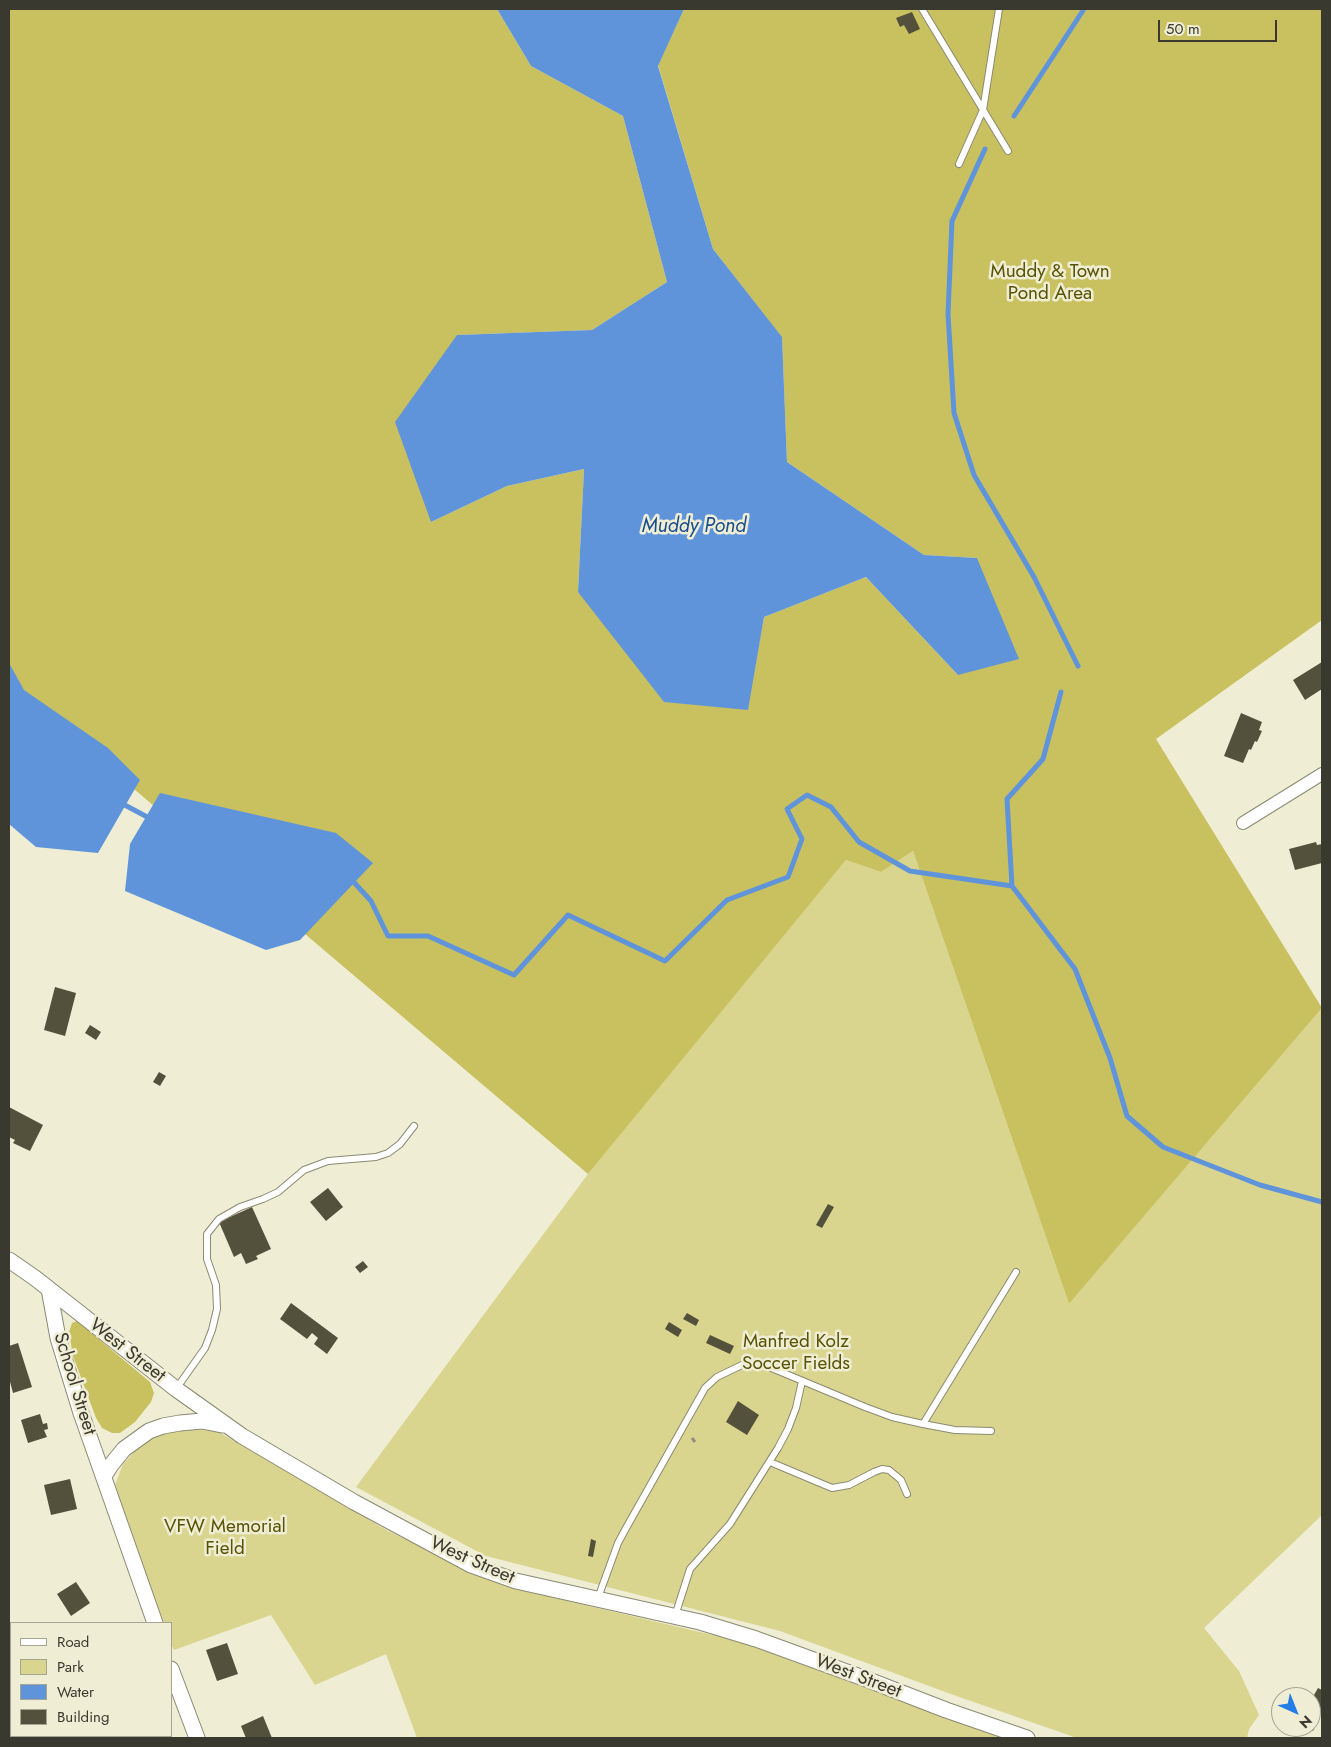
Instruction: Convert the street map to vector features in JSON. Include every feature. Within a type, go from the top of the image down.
[{"type":"street","points":[[1243,823],[1322,774]]},
{"type":"street","name":"West Street","points":[[9,1260],[35,1278],[176,1389],[226,1425],[274,1456],[346,1498],[471,1565],[516,1581],[700,1622],[784,1648],[946,1710],[1027,1738]]},
{"type":"street","name":"School Street","points":[[49,1290],[58,1338],[81,1414],[155,1622]]},
{"type":"street","points":[[104,1476],[124,1449],[149,1431],[180,1423],[202,1422],[226,1425]]},
{"type":"street","points":[[172,1672],[196,1738]]},
{"type":"lane","points":[[922,9],[1008,151]]},
{"type":"lane","points":[[959,164],[983,110],[999,9]]},
{"type":"lane","points":[[176,1389],[205,1348],[212,1330],[217,1309],[216,1285],[207,1259],[207,1234],[219,1219],[240,1207],[278,1192],[304,1170],[328,1161],[376,1157],[388,1152],[400,1144],[414,1126]]},
{"type":"lane","points":[[923,1424],[1016,1272]]},
{"type":"lane","points":[[597,1599],[625,1530],[707,1386],[722,1374],[748,1363],[765,1364],[865,1408],[892,1417],[955,1430],[991,1431]]},
{"type":"lane","points":[[674,1616],[690,1569],[730,1524],[770,1462],[788,1429],[798,1402],[802,1381]]},
{"type":"lane","points":[[770,1462],[832,1488],[849,1485],[882,1469],[889,1470],[901,1480],[907,1494]]},
{"type":"path","points":[[692,1438],[695,1442]]},
{"type":"green space","name":"Muddy & Town Pond Area","points":[[9,9],[497,9],[531,66],[623,116],[667,282],[592,330],[457,335],[431,522],[507,486],[584,469],[578,592],[747,710],[764,617],[866,577],[958,675],[977,558],[924,555],[787,462],[782,338],[713,249],[658,65],[684,9],[1322,9],[1322,620],[1156,739],[1322,1008],[1069,1304],[913,851],[881,872],[846,860],[588,1174],[9,683]]},
{"type":"green space","name":"Manfred Kolz Soccer Fields","points":[[913,851],[1069,1304],[1322,1008],[1322,1515],[1204,1628],[1239,1671],[1259,1715],[1249,1729],[1247,1738],[1077,1738],[780,1631],[486,1556],[356,1487],[588,1174],[736,993],[740,985],[742,986],[846,860],[881,872]]},
{"type":"green space","points":[[77,1321],[150,1382],[154,1393],[151,1402],[135,1422],[120,1433],[112,1433],[102,1428],[96,1418],[73,1356],[69,1332],[72,1323]]},
{"type":"green space","name":"VFW Memorial Field","points":[[186,1429],[217,1431],[388,1531],[494,1581],[555,1598],[738,1641],[1002,1738],[417,1738],[386,1654],[315,1685],[271,1615],[174,1650],[172,1645],[172,1622],[164,1622],[115,1492],[115,1485],[123,1464],[136,1450],[152,1438],[171,1431]]},
{"type":"water","name":"Muddy Pond","points":[[497,9],[684,9],[658,66],[713,249],[782,337],[787,462],[924,555],[977,558],[1019,659],[958,675],[866,577],[764,617],[748,710],[664,702],[578,592],[584,469],[507,486],[431,522],[395,422],[457,335],[592,330],[667,282],[623,116],[531,66]]},
{"type":"water","points":[[9,663],[24,690],[108,748],[140,780],[98,853],[36,847],[9,824]]},
{"type":"water","points":[[160,793],[336,833],[373,863],[300,940],[266,950],[125,891],[130,844]]},
{"type":"building","points":[[912,12],[920,29],[909,34],[904,25],[900,27],[896,18]]},
{"type":"building","points":[[1322,662],[1322,689],[1305,700],[1293,680]]},
{"type":"building","points":[[1241,713],[1262,722],[1259,730],[1262,731],[1257,742],[1255,741],[1251,750],[1249,749],[1243,763],[1224,756]]},
{"type":"building","points":[[1316,842],[1317,845],[1322,844],[1322,863],[1295,870],[1289,849]]},
{"type":"building","points":[[55,987],[76,993],[65,1036],[44,1030]]},
{"type":"building","points":[[90,1025],[101,1032],[96,1040],[85,1033]]},
{"type":"building","points":[[159,1072],[166,1076],[160,1086],[153,1082]]},
{"type":"building","points":[[9,1107],[43,1125],[30,1151],[13,1143],[15,1140],[9,1137]]},
{"type":"building","points":[[328,1188],[343,1207],[326,1221],[310,1202]]},
{"type":"building","points":[[828,1204],[834,1207],[822,1228],[816,1225]]},
{"type":"building","points":[[252,1207],[271,1249],[256,1256],[258,1259],[246,1264],[241,1253],[234,1257],[219,1222]]},
{"type":"building","points":[[363,1261],[368,1267],[360,1273],[355,1267]]},
{"type":"building","points":[[291,1303],[338,1338],[327,1354],[314,1344],[318,1338],[312,1333],[307,1339],[280,1319]]},
{"type":"building","points":[[687,1313],[699,1320],[696,1326],[683,1319]]},
{"type":"building","points":[[669,1322],[682,1330],[678,1337],[665,1329]]},
{"type":"building","points":[[710,1335],[734,1346],[730,1354],[706,1343]]},
{"type":"building","points":[[18,1343],[32,1387],[13,1393],[9,1378],[9,1346]]},
{"type":"building","points":[[738,1401],[759,1415],[747,1435],[726,1422]]},
{"type":"building","points":[[40,1414],[43,1424],[47,1423],[48,1429],[44,1430],[47,1437],[28,1443],[21,1420]]},
{"type":"building","points":[[70,1479],[77,1509],[51,1515],[44,1485]]},
{"type":"building","points":[[591,1539],[596,1541],[593,1557],[588,1556]]},
{"type":"building","points":[[76,1582],[90,1603],[71,1616],[57,1594]]},
{"type":"building","points":[[227,1643],[238,1674],[217,1681],[206,1650]]},
{"type":"building","points":[[1321,1690],[1322,1690],[1321,1711]]},
{"type":"building","points":[[263,1716],[272,1738],[246,1738],[241,1726]]},
{"type":"waterway","points":[[1014,116],[1084,9]]},
{"type":"waterway","points":[[985,149],[952,221],[948,314],[954,413],[974,475],[1034,577],[1078,666]]},
{"type":"waterway","points":[[1061,692],[1043,759],[1007,799],[1012,886],[1075,969],[1110,1058],[1127,1116],[1163,1147],[1260,1185],[1322,1202]]},
{"type":"waterway","points":[[351,879],[371,901],[388,936],[428,936],[514,975],[568,915],[665,961],[727,900],[788,877],[802,839],[787,809],[807,795],[831,807],[859,842],[910,871],[1012,886]]},
{"type":"waterway","points":[[121,803],[151,819]]}]
